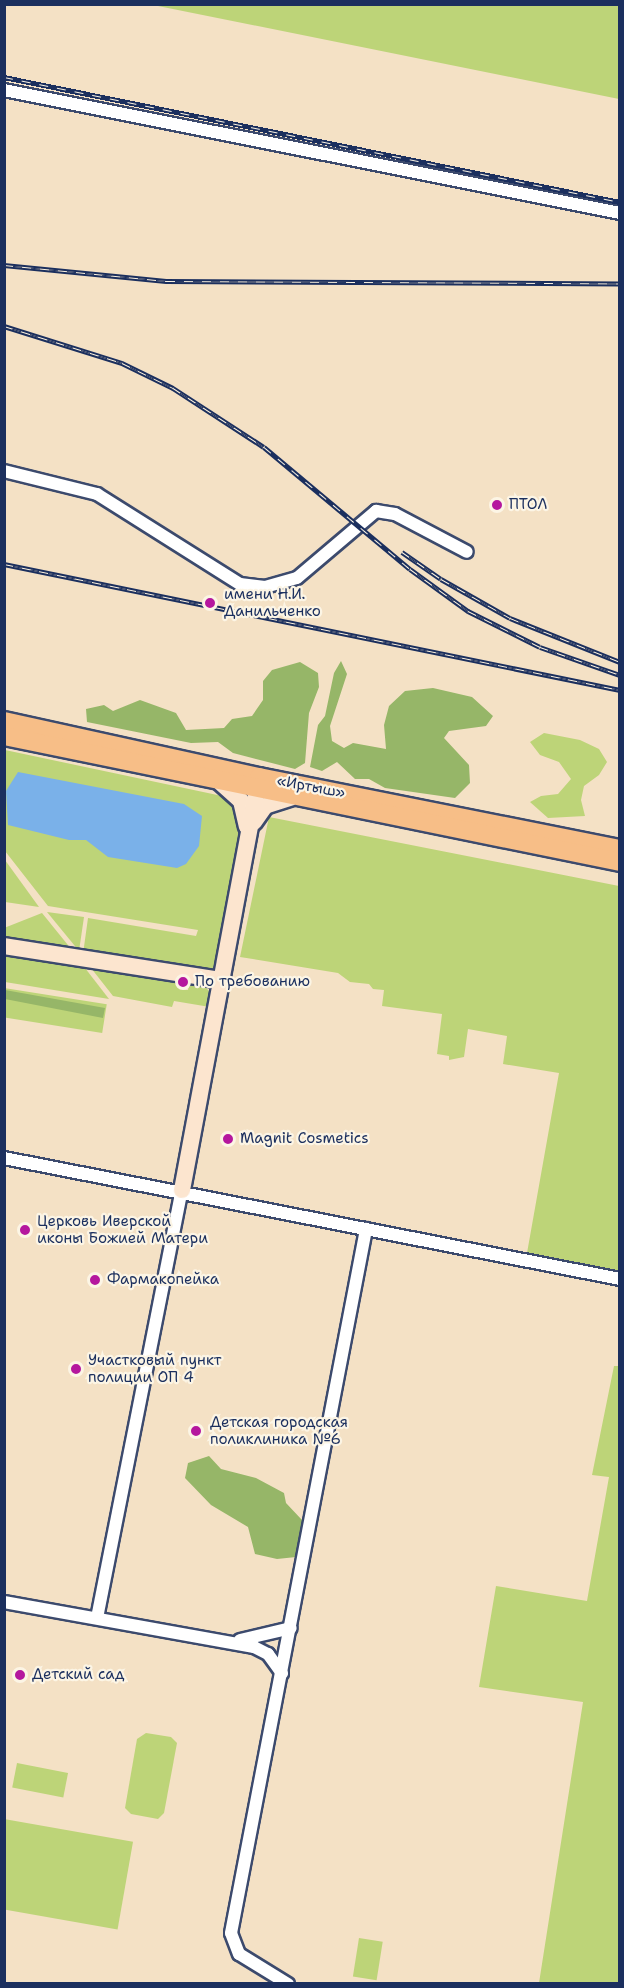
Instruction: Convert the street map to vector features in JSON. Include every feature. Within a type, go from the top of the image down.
[{"type":"main road","name":"«Иртыш»","points":[[4,721],[258,783],[620,849]]},
{"type":"main road","name":"«Иртыш»","points":[[4,736],[221,783],[258,783],[292,797],[620,862]]},
{"type":"street","points":[[4,90],[620,213]]},
{"type":"street","points":[[4,471],[97,494],[240,584],[266,587],[297,578],[376,511],[395,514],[467,552]]},
{"type":"street","points":[[221,783],[241,801],[248,833]]},
{"type":"street","points":[[97,1618],[182,1190],[258,783]]},
{"type":"street","points":[[248,833],[265,806],[292,797]]},
{"type":"street","points":[[4,946],[220,980]]},
{"type":"street","points":[[4,1158],[182,1190],[620,1279]]},
{"type":"street","points":[[288,1983],[239,1954],[231,1933],[366,1229]]},
{"type":"street","points":[[4,1602],[231,1641],[268,1654],[282,1673]]},
{"type":"street","points":[[231,1641],[291,1628]]},
{"type":"green space","points":[[153,5],[619,5],[619,99]]},
{"type":"green space","points":[[341,661],[347,674],[330,726],[332,741],[344,748],[353,743],[386,749],[384,725],[389,706],[405,691],[433,688],[472,697],[493,716],[486,726],[449,731],[444,738],[469,765],[470,783],[455,798],[385,788],[369,779],[355,779],[337,762],[322,771],[310,767],[318,725],[325,716],[334,673]]},
{"type":"green space","points":[[300,662],[318,673],[319,687],[309,713],[305,763],[295,769],[233,753],[218,742],[191,743],[87,722],[86,709],[104,705],[113,711],[140,700],[176,713],[186,730],[224,728],[232,719],[252,716],[263,700],[263,681],[272,670]]},
{"type":"green space","points":[[544,733],[580,740],[599,749],[607,762],[599,775],[584,786],[581,800],[585,816],[548,818],[530,802],[541,796],[558,794],[571,779],[559,762],[540,755],[530,742]]},
{"type":"green space","points":[[5,750],[222,796],[232,802],[241,827],[217,967],[206,972],[168,963],[83,954],[88,918],[196,936],[198,930],[48,906],[5,851]]},
{"type":"green space","points":[[269,817],[619,886],[619,1275],[527,1253],[559,1073],[503,1064],[507,1036],[468,1029],[464,1057],[449,1060],[449,1056],[437,1054],[442,1014],[382,1006],[384,990],[373,989],[369,984],[350,982],[338,973],[240,957]]},
{"type":"green space","points":[[5,860],[39,907],[5,902]]},
{"type":"green space","points":[[47,912],[84,917],[79,951]]},
{"type":"green space","points":[[42,913],[76,955],[5,944],[4,928]]},
{"type":"green space","points":[[5,955],[85,968],[109,999],[5,982]]},
{"type":"green space","points":[[91,968],[178,981],[183,990],[188,990],[189,985],[204,985],[212,995],[210,1007],[174,1001],[172,1007],[113,996]]},
{"type":"green space","points":[[4,988],[107,1004],[102,1033],[4,1017]]},
{"type":"green space","points":[[5,990],[105,1008],[103,1018],[5,999]]},
{"type":"green space","points":[[614,1366],[620,1366],[619,1983],[539,1983],[583,1702],[479,1687],[496,1586],[587,1601],[609,1477],[592,1475]]},
{"type":"green space","points":[[209,1456],[221,1469],[256,1478],[284,1493],[286,1503],[302,1520],[302,1552],[296,1557],[277,1559],[255,1554],[248,1527],[211,1505],[185,1478],[188,1463]]},
{"type":"green space","points":[[146,1733],[171,1737],[177,1743],[164,1813],[158,1819],[131,1814],[125,1808],[137,1739]]},
{"type":"green space","points":[[17,1763],[68,1773],[63,1797],[12,1788]]},
{"type":"green space","points":[[4,1819],[133,1842],[118,1929],[4,1909]]},
{"type":"green space","points":[[359,1938],[383,1942],[377,1980],[353,1977]]},
{"type":"water","points":[[18,772],[184,804],[202,816],[199,846],[186,864],[177,868],[108,857],[86,840],[69,840],[8,825],[6,791]]},
{"type":"railway","points":[[4,77],[620,202]]},
{"type":"railway","points":[[4,265],[166,281],[620,283]]},
{"type":"railway","points":[[4,326],[122,363],[173,388],[264,447],[410,569],[468,611],[540,647],[620,675]]},
{"type":"railway","points":[[402,552],[441,579],[510,618],[620,662]]},
{"type":"railway","points":[[4,564],[620,690]]},
{"type":"place","name":"ПТОЛ","points":[[497,505]]},
{"type":"place","name":"имени Н.И. Данильченко","points":[[210,603]]},
{"type":"place","name":"По требованию","points":[[183,982]]},
{"type":"place","name":"Magnit Cosmetics","points":[[228,1139]]},
{"type":"place","name":"Церковь Иверской иконы Божией Матери","points":[[25,1230]]},
{"type":"place","name":"Фармакопейка","points":[[95,1280]]},
{"type":"place","name":"Участковый пункт полиции ОП 4","points":[[76,1369]]},
{"type":"place","name":"Детская городская поликлиника №6","points":[[196,1431]]},
{"type":"place","name":"Детский сад","points":[[20,1675]]}]
